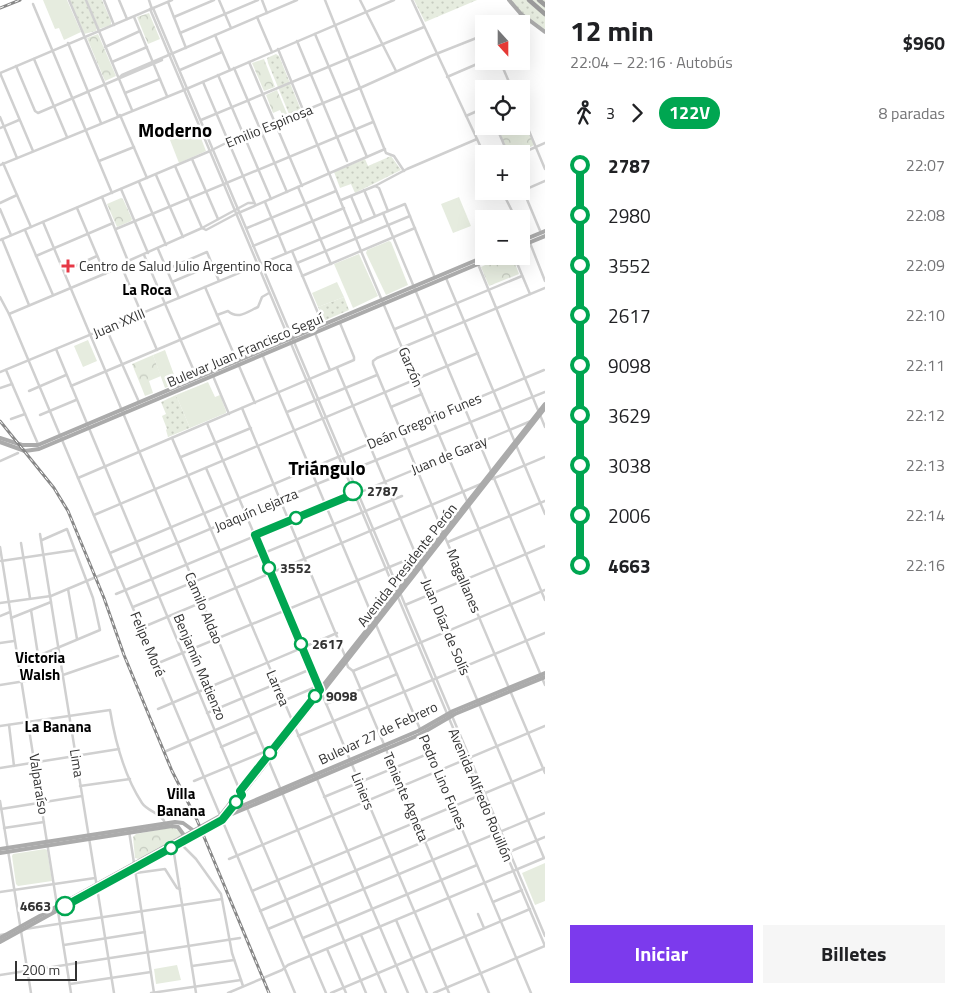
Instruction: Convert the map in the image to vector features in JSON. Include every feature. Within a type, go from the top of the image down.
[{"type":"highway","points":[[529,0],[545,14]]},
{"type":"highway","points":[[539,0],[545,5]]},
{"type":"main road","points":[[509,0],[521,14],[545,32]]},
{"type":"main road","points":[[530,240],[544,233]]},
{"type":"main road","name":"Bulevar Juan Francisco Seguí","points":[[0,442],[28,451],[39,449],[238,363],[315,333],[475,263]]},
{"type":"main road","name":"Bulevar Juan Francisco Seguí","points":[[414,289],[435,278],[445,276]]},
{"type":"main road","name":"Bulevar Juan Francisco Seguí","points":[[291,341],[323,325],[384,302]]},
{"type":"main road","name":"Bulevar Juan Francisco Seguí","points":[[122,412],[139,402],[197,378],[212,374]]},
{"type":"main road","name":"Avenida Presidente Perón","points":[[186,838],[194,831],[222,817],[294,726],[320,689],[492,475],[545,404]]},
{"type":"main road","name":"Avenida Presidente Perón","points":[[515,444],[532,420],[545,408]]},
{"type":"main road","name":"Bulevar Juan Francisco Seguí","points":[[0,438],[22,445],[38,445],[62,438]]},
{"type":"main road","name":"Avenida Presidente Perón","points":[[468,504],[482,484],[492,475]]},
{"type":"main road","name":"Avenida Presidente Perón","points":[[420,565],[428,552],[444,534]]},
{"type":"main road","name":"Bulevar 27 de Febrero","points":[[222,817],[421,731],[449,715],[543,676]]},
{"type":"main road","name":"Avenida Presidente Perón","points":[[0,942],[58,908],[135,869],[172,845],[222,817],[228,812],[241,793]]},
{"type":"main road","name":"Benjamín Matienzo","points":[[241,793],[246,806]]},
{"type":"main road","name":"Bulevar 27 de Febrero","points":[[228,812],[246,806]]},
{"type":"main road","points":[[129,831],[179,821],[194,831]]},
{"type":"main road","points":[[0,853],[8,850],[88,837],[175,826],[180,829],[186,838]]},
{"type":"main road","points":[[0,849],[8,850]]},
{"type":"main road","name":"Avenida Presidente Perón","points":[[0,936],[22,929]]},
{"type":"street","points":[[69,0],[147,178]]},
{"type":"street","points":[[86,0],[132,110]]},
{"type":"street","points":[[104,0],[114,25]]},
{"type":"street","points":[[119,0],[128,20]]},
{"type":"street","name":"Avenida Alfredo Rouillón","points":[[148,0],[522,890],[532,908],[545,946]]},
{"type":"street","points":[[33,151],[0,73],[172,0]]},
{"type":"street","points":[[174,17],[214,0]]},
{"type":"street","points":[[219,0],[231,28]]},
{"type":"street","points":[[180,33],[258,0]]},
{"type":"street","points":[[262,0],[267,13]]},
{"type":"street","points":[[284,0],[286,5]]},
{"type":"street","points":[[16,66],[35,111],[38,113],[298,0]]},
{"type":"street","points":[[325,0],[386,153],[394,156],[404,171]]},
{"type":"street","points":[[360,0],[396,71]]},
{"type":"street","points":[[31,228],[2,164],[203,82],[394,0]]},
{"type":"street","points":[[412,0],[480,145]]},
{"type":"street","points":[[168,2],[186,48]]},
{"type":"street","points":[[33,4],[112,193]]},
{"type":"street","points":[[134,16],[167,96]]},
{"type":"street","points":[[257,17],[272,52]]},
{"type":"street","points":[[199,121],[424,27]]},
{"type":"street","points":[[106,46],[140,31]]},
{"type":"street","points":[[315,34],[367,157]]},
{"type":"street","points":[[215,36],[248,100],[287,192]]},
{"type":"street","name":"Emilio Espinosa","points":[[1,240],[475,39]]},
{"type":"street","points":[[297,41],[347,162]]},
{"type":"street","points":[[68,43],[101,123]]},
{"type":"street","points":[[112,62],[147,47]]},
{"type":"street","name":"Garzón","points":[[278,49],[468,504],[526,641],[543,676],[545,685]]},
{"type":"street","points":[[178,71],[222,52]]},
{"type":"street","points":[[34,59],[67,137]]},
{"type":"street","points":[[249,62],[290,157],[305,204],[331,264]]},
{"type":"street","points":[[447,77],[475,65]]},
{"type":"street","points":[[218,75],[271,199]]},
{"type":"street","points":[[125,93],[160,79]]},
{"type":"street","points":[[203,82],[255,204]]},
{"type":"street","points":[[466,116],[475,112]]},
{"type":"street","points":[[0,117],[17,158]]},
{"type":"street","points":[[0,128],[20,120]]},
{"type":"street","points":[[116,230],[373,122]]},
{"type":"street","points":[[530,133],[545,168]]},
{"type":"street","points":[[341,200],[477,139]]},
{"type":"street","points":[[530,150],[545,143]]},
{"type":"street","points":[[99,161],[134,147]]},
{"type":"street","points":[[9,314],[123,266],[128,261],[158,249],[237,211],[265,202],[385,149]]},
{"type":"street","points":[[192,159],[219,221]]},
{"type":"street","points":[[175,166],[202,228]]},
{"type":"street","points":[[156,174],[183,237]]},
{"type":"street","points":[[139,182],[166,245]]},
{"type":"street","points":[[530,188],[545,182]]},
{"type":"street","points":[[375,186],[379,188],[388,211]]},
{"type":"street","points":[[121,189],[165,304],[197,378]]},
{"type":"street","points":[[244,229],[337,190]]},
{"type":"street","points":[[364,190],[375,216]]},
{"type":"street","points":[[0,203],[17,195]]},
{"type":"street","points":[[351,196],[362,222]]},
{"type":"street","points":[[102,197],[128,261]]},
{"type":"street","points":[[528,200],[544,233]]},
{"type":"street","points":[[265,202],[286,253]]},
{"type":"street","name":"Juan XXIII","points":[[1,371],[405,204],[410,216]]},
{"type":"street","points":[[0,208],[11,235]]},
{"type":"street","points":[[77,208],[105,274]]},
{"type":"street","points":[[252,246],[344,208]]},
{"type":"street","points":[[383,213],[478,442],[543,591],[545,600]]},
{"type":"street","points":[[297,263],[410,216],[435,278]]},
{"type":"street","name":"Camilo Aldao","points":[[43,222],[366,993]]},
{"type":"street","points":[[36,256],[113,223]]},
{"type":"street","points":[[302,276],[415,228]]},
{"type":"street","points":[[25,230],[53,295]]},
{"type":"street","points":[[1,240],[29,305]]},
{"type":"street","points":[[530,246],[545,281]]},
{"type":"street","points":[[158,249],[179,298]]},
{"type":"street","points":[[292,251],[323,325]]},
{"type":"street","points":[[167,269],[207,252],[219,281]]},
{"type":"street","points":[[64,271],[97,256]]},
{"type":"street","name":"Avenida Alfredo Rouillón","points":[[259,264],[269,293],[291,341]]},
{"type":"street","points":[[478,265],[545,427]]},
{"type":"street","points":[[518,265],[530,294]]},
{"type":"street","points":[[123,266],[157,350]]},
{"type":"street","points":[[172,282],[212,266]]},
{"type":"street","points":[[445,276],[545,514]]},
{"type":"street","points":[[395,329],[522,276]]},
{"type":"street","points":[[205,287],[255,403]]},
{"type":"street","points":[[403,348],[545,288]]},
{"type":"street","points":[[218,316],[228,311],[233,316],[237,316],[258,307],[262,297],[269,293]]},
{"type":"street","name":"Felipe Moré","points":[[0,297],[29,360],[295,993]]},
{"type":"street","points":[[78,478],[355,359],[340,322]]},
{"type":"street","points":[[70,386],[220,323]]},
{"type":"street","points":[[106,328],[139,402]]},
{"type":"street","points":[[315,333],[330,370]]},
{"type":"street","name":"Magallanes","points":[[403,348],[373,361],[373,364],[545,772]]},
{"type":"street","name":"Benjamín Matienzo","points":[[56,349],[166,617],[241,793]]},
{"type":"street","name":"Pedro Lino Funes","points":[[262,353],[531,993]]},
{"type":"street","points":[[94,515],[478,353]]},
{"type":"street","name":"Juan Díaz de Solís","points":[[337,368],[511,782],[545,858]]},
{"type":"street","points":[[6,370],[38,445]]},
{"type":"street","name":"Deán Gregorio Funes","points":[[110,553],[544,370]]},
{"type":"street","points":[[212,374],[229,414]]},
{"type":"street","points":[[30,391],[66,375]]},
{"type":"street","points":[[287,412],[378,375]]},
{"type":"street","points":[[0,388],[12,384]]},
{"type":"street","name":"Joaquín Lejarza","points":[[51,596],[317,484],[545,392]]},
{"type":"street","points":[[391,407],[422,394]]},
{"type":"street","points":[[40,415],[76,400]]},
{"type":"street","name":"Teniente Agneta","points":[[242,408],[337,633],[348,667],[353,671],[489,993]]},
{"type":"street","points":[[539,413],[545,413]]},
{"type":"street","points":[[11,420],[25,414]]},
{"type":"street","name":"Juan de Garay","points":[[116,594],[532,420]]},
{"type":"street","name":"Liniers","points":[[207,423],[449,993]]},
{"type":"street","points":[[181,458],[251,428]]},
{"type":"street","name":"Larrea","points":[[172,438],[408,993]]},
{"type":"street","points":[[0,461],[18,453]]},
{"type":"street","points":[[492,475],[545,457]]},
{"type":"street","points":[[206,468],[229,521]]},
{"type":"street","points":[[141,628],[482,484]]},
{"type":"street","points":[[132,607],[402,496]]},
{"type":"street","points":[[448,542],[545,501]]},
{"type":"street","points":[[19,664],[100,630],[88,580],[67,529],[41,540]]},
{"type":"street","name":"Lima","points":[[40,534],[114,993]]},
{"type":"street","points":[[22,544],[30,598]]},
{"type":"street","points":[[405,605],[545,546]]},
{"type":"street","name":"Valparaíso","points":[[0,547],[71,993]]},
{"type":"street","points":[[1,561],[75,550]]},
{"type":"street","points":[[156,664],[428,552]]},
{"type":"street","points":[[68,588],[77,639]]},
{"type":"street","points":[[353,671],[543,591]]},
{"type":"street","name":"Avenida Alfredo Rouillón","points":[[398,593],[405,605],[419,644]]},
{"type":"street","points":[[0,603],[51,596]]},
{"type":"street","points":[[11,618],[52,601]]},
{"type":"street","points":[[31,610],[38,655]]},
{"type":"street","points":[[0,616],[10,612]]},
{"type":"street","points":[[158,709],[337,633]]},
{"type":"street","points":[[298,736],[545,633]]},
{"type":"street","points":[[0,643],[14,641]]},
{"type":"street","points":[[0,685],[23,683],[63,675],[118,656]]},
{"type":"street","points":[[207,713],[311,669]]},
{"type":"street","points":[[326,704],[397,674]]},
{"type":"street","points":[[164,752],[283,701],[320,689]]},
{"type":"street","points":[[0,726],[110,710],[114,737],[130,779],[143,805],[162,818],[165,823]]},
{"type":"street","points":[[9,725],[14,766]]},
{"type":"street","points":[[229,859],[545,726]]},
{"type":"street","points":[[221,747],[256,732]]},
{"type":"street","points":[[0,768],[119,749]]},
{"type":"street","points":[[194,782],[264,752]]},
{"type":"street","points":[[324,797],[430,753]]},
{"type":"street","points":[[252,890],[544,768]]},
{"type":"street","points":[[80,786],[130,779]]},
{"type":"street","points":[[1,809],[82,796]]},
{"type":"street","points":[[0,801],[31,993]]},
{"type":"street","name":"Benjamín Matienzo","points":[[246,806],[326,993]]},
{"type":"street","points":[[268,929],[545,812]]},
{"type":"street","points":[[4,828],[44,822]]},
{"type":"street","points":[[260,911],[461,826]]},
{"type":"street","points":[[129,831],[153,993],[171,992],[195,986],[241,980]]},
{"type":"street","name":"Avenida Alfredo Rouillón","points":[[499,832],[545,936]]},
{"type":"street","points":[[509,852],[545,837]]},
{"type":"street","points":[[179,842],[214,882],[221,894],[232,953],[243,986]]},
{"type":"street","points":[[172,845],[196,993]]},
{"type":"street","points":[[228,993],[237,991],[243,986],[310,956],[545,858]]},
{"type":"street","points":[[303,938],[477,865]]},
{"type":"street","points":[[135,869],[165,869],[180,890]]},
{"type":"street","points":[[0,892],[95,878]]},
{"type":"street","points":[[493,902],[522,890]]},
{"type":"street","points":[[22,929],[222,899]]},
{"type":"street","points":[[331,993],[532,908]]},
{"type":"street","points":[[478,914],[484,928]]},
{"type":"street","points":[[396,920],[426,993]]},
{"type":"street","points":[[64,945],[145,932]]},
{"type":"street","points":[[361,935],[386,993]]},
{"type":"street","points":[[0,975],[240,938]]},
{"type":"street","points":[[434,993],[545,946]]},
{"type":"street","points":[[327,949],[346,993]]},
{"type":"street","points":[[192,966],[234,960]]},
{"type":"street","points":[[70,984],[151,972]]},
{"type":"green space","points":[[43,0],[67,0],[81,32],[64,40],[59,28],[55,29]]},
{"type":"green space","points":[[70,0],[85,0],[97,28],[96,31],[84,34]]},
{"type":"green space","points":[[87,0],[102,0],[111,25],[99,29]]},
{"type":"green space","points":[[414,0],[477,0],[425,22]]},
{"type":"green space","points":[[509,0],[545,0],[545,32],[530,21],[530,15],[521,14]]},
{"type":"green space","points":[[149,13],[160,39],[148,44],[137,17]]},
{"type":"green space","points":[[98,34],[116,76],[105,81],[87,38]]},
{"type":"green space","points":[[276,54],[279,56],[301,110],[289,114],[268,63],[267,58]]},
{"type":"green space","points":[[264,59],[275,87],[264,91],[252,63]]},
{"type":"green space","points":[[277,90],[287,114],[283,116],[280,110],[273,113],[266,95]]},
{"type":"green space","points":[[197,128],[206,151],[179,163],[170,140]]},
{"type":"green space","points":[[501,135],[530,135],[534,145],[530,147],[530,145],[505,145]]},
{"type":"green space","points":[[391,156],[401,170],[355,193],[351,184],[340,188],[334,172],[365,159],[368,166]]},
{"type":"green space","points":[[459,197],[471,226],[453,233],[441,204]]},
{"type":"green space","points":[[121,198],[132,219],[117,227],[107,204]]},
{"type":"green space","points":[[389,241],[408,285],[386,295],[366,253],[367,250]]},
{"type":"green space","points":[[359,254],[378,296],[353,308],[334,264]]},
{"type":"green space","points":[[485,265],[516,265],[519,274],[489,286],[481,267]]},
{"type":"green space","points":[[337,282],[344,297],[318,307],[312,293]]},
{"type":"green space","points":[[344,297],[349,310],[326,320],[323,319],[318,307]]},
{"type":"green space","points":[[88,340],[97,361],[83,367],[74,346]]},
{"type":"green space","points":[[165,350],[177,383],[165,388],[153,355]]},
{"type":"green space","points":[[153,355],[161,376],[149,381],[153,393],[145,396],[132,364]]},
{"type":"green space","points":[[208,382],[215,397],[220,395],[226,413],[190,428],[176,395]]},
{"type":"green space","points":[[176,395],[190,428],[168,437],[162,416],[166,414],[161,402]]},
{"type":"green space","points":[[173,827],[182,836],[139,859],[135,858],[133,837],[136,834]]},
{"type":"green space","points":[[47,850],[52,881],[18,886],[16,884],[13,854]]},
{"type":"green space","points":[[545,863],[545,901],[535,905],[522,873]]},
{"type":"green space","points":[[177,965],[181,980],[156,984],[154,969]]},
{"type":"railway","points":[[0,8],[20,0]]},
{"type":"railway","points":[[0,421],[54,488],[68,511],[172,771],[197,820],[269,993]]},
{"type":"bus line","name":"122V","points":[[65,906],[222,820],[242,795],[240,791],[320,690],[255,535],[354,494],[353,491]]},
{"type":"place","name":"Centro de Salud Julio Argentino Roca","points":[[68,266]]},
{"type":"place","name":"2787","points":[[353,491]]},
{"type":"place","name":"3552","points":[[269,568]]},
{"type":"place","name":"2617","points":[[301,644]]},
{"type":"place","name":"9098","points":[[315,696]]},
{"type":"place","name":"4663","points":[[65,906]]},
{"type":"district","name":"Moderno","points":[[175,130]]},
{"type":"district","name":"La Roca","points":[[147,290]]},
{"type":"district","name":"Triángulo","points":[[327,468]]},
{"type":"district","name":"Victoria Walsh","points":[[40,666]]},
{"type":"district","name":"La Banana","points":[[58,727]]},
{"type":"district","name":"Villa Banana","points":[[181,802]]}]
